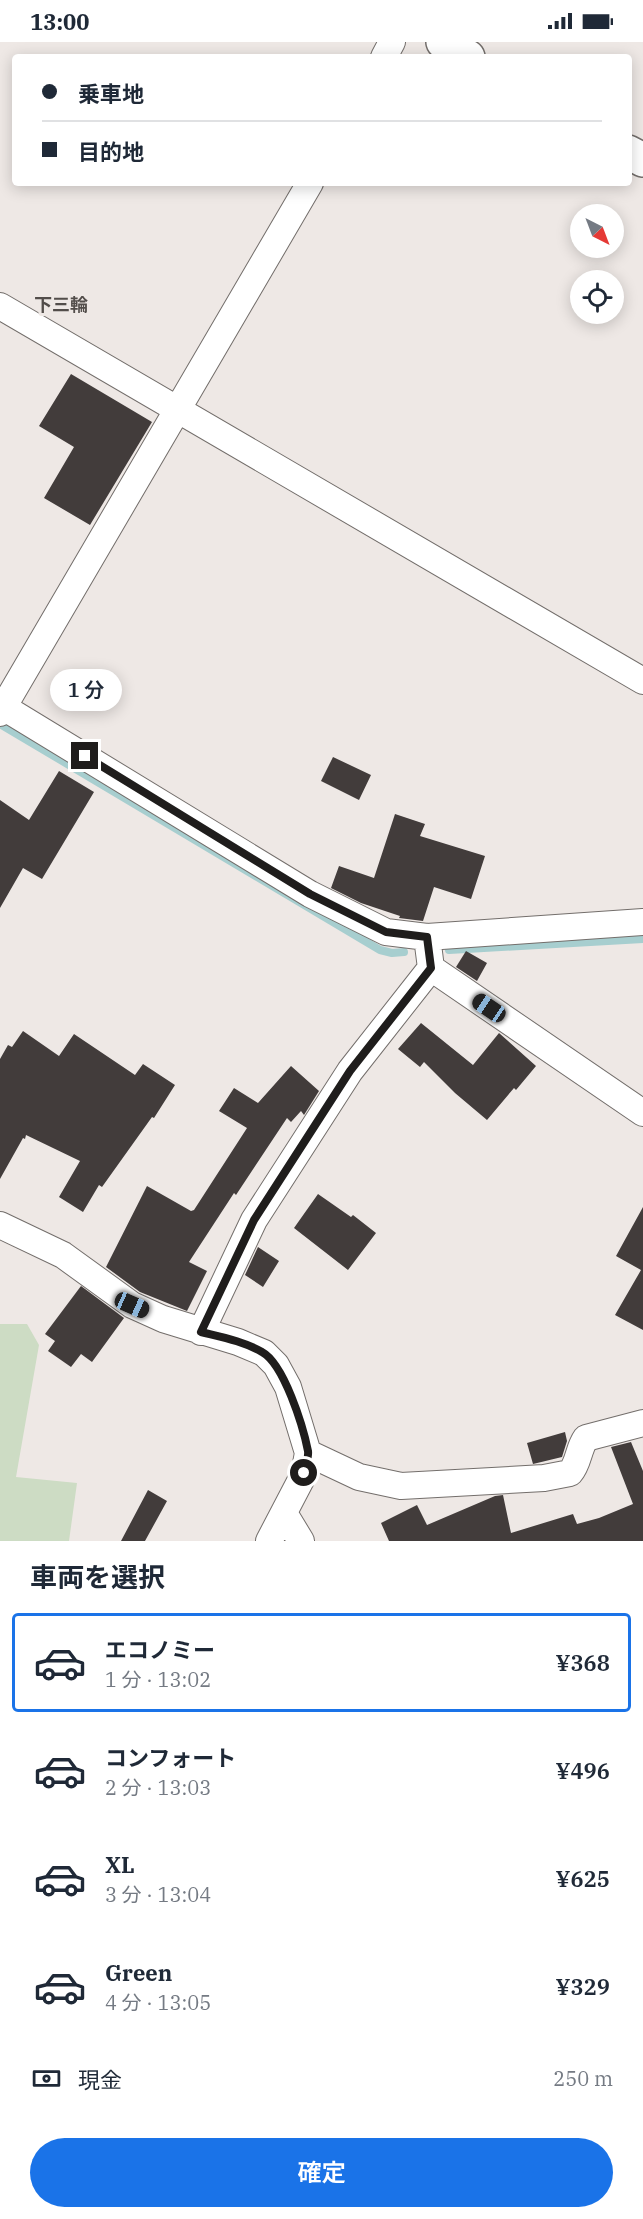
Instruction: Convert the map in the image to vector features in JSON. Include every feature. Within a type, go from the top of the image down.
[{"type":"main road","points":[[443,42],[463,54]]},
{"type":"street","points":[[308,186],[1,708],[310,894],[386,932],[427,937],[643,922]]},
{"type":"street","points":[[0,306],[643,681]]},
{"type":"street","points":[[201,1332],[254,1220],[350,1071],[431,968],[427,937]]},
{"type":"street","points":[[431,968],[643,1113]]},
{"type":"street","points":[[0,1225],[63,1255],[132,1305],[163,1319],[238,1342],[264,1353],[276,1365],[288,1387],[308,1453],[304,1473],[269,1541]]},
{"type":"street","points":[[308,1453],[359,1477],[401,1486],[544,1478],[570,1473],[586,1438],[643,1423]]},
{"type":"street","points":[[284,1513],[301,1541]]},
{"type":"green space","points":[[0,1324],[27,1324],[39,1345],[16,1477],[77,1483],[69,1541],[0,1541]]},
{"type":"building","points":[[71,374],[152,422],[90,525],[44,498],[74,447],[39,426]]},
{"type":"building","points":[[333,757],[371,775],[359,800],[321,781]]},
{"type":"building","points":[[59,771],[94,792],[42,879],[23,868],[0,908],[0,800],[29,820]]},
{"type":"building","points":[[395,814],[425,824],[420,836],[485,856],[471,899],[434,887],[423,921],[399,918],[400,916],[361,903],[331,888],[339,866],[374,878]]},
{"type":"building","points":[[466,951],[487,963],[477,981],[456,967]]},
{"type":"building","points":[[421,1023],[473,1065],[499,1033],[536,1066],[487,1120],[455,1093],[424,1062],[420,1067],[398,1049]]},
{"type":"building","points":[[23,1031],[59,1056],[74,1034],[135,1075],[143,1064],[175,1085],[154,1118],[152,1117],[102,1187],[99,1185],[83,1212],[59,1197],[80,1161],[26,1135],[0,1179],[0,1059],[8,1045],[12,1047]]},
{"type":"building","points":[[291,1066],[319,1091],[304,1115],[301,1111],[291,1122],[287,1118],[189,1262],[207,1271],[187,1311],[140,1292],[106,1267],[147,1186],[191,1211],[194,1210],[247,1128],[219,1111],[234,1088],[258,1103]]},
{"type":"building","points":[[318,1194],[351,1217],[353,1215],[376,1233],[348,1270],[294,1228]]},
{"type":"building","points":[[643,1207],[643,1330],[615,1315],[641,1270],[616,1256]]},
{"type":"building","points":[[258,1247],[279,1261],[263,1287],[245,1275]]},
{"type":"building","points":[[81,1286],[124,1318],[92,1362],[81,1354],[71,1367],[48,1351],[55,1341],[45,1334]]},
{"type":"building","points":[[565,1432],[567,1441],[562,1457],[533,1464],[527,1443]]},
{"type":"building","points":[[631,1442],[643,1471],[643,1541],[389,1541],[381,1523],[417,1505],[427,1525],[495,1496],[503,1495],[511,1533],[573,1514],[577,1524],[599,1518],[633,1504],[611,1447]]},
{"type":"building","points":[[148,1490],[167,1501],[145,1541],[121,1541]]},
{"type":"waterway","points":[[0,724],[380,950],[392,953],[404,952]]},
{"type":"waterway","points":[[449,950],[643,939]]},
{"type":"district","name":"下三輪","points":[[61,304]]},
{"type":"route","points":[[85,756],[310,894],[386,932],[427,937],[431,968],[350,1071],[254,1220],[201,1332],[238,1342],[264,1353],[276,1365],[288,1387],[308,1453],[304,1473]]}]
